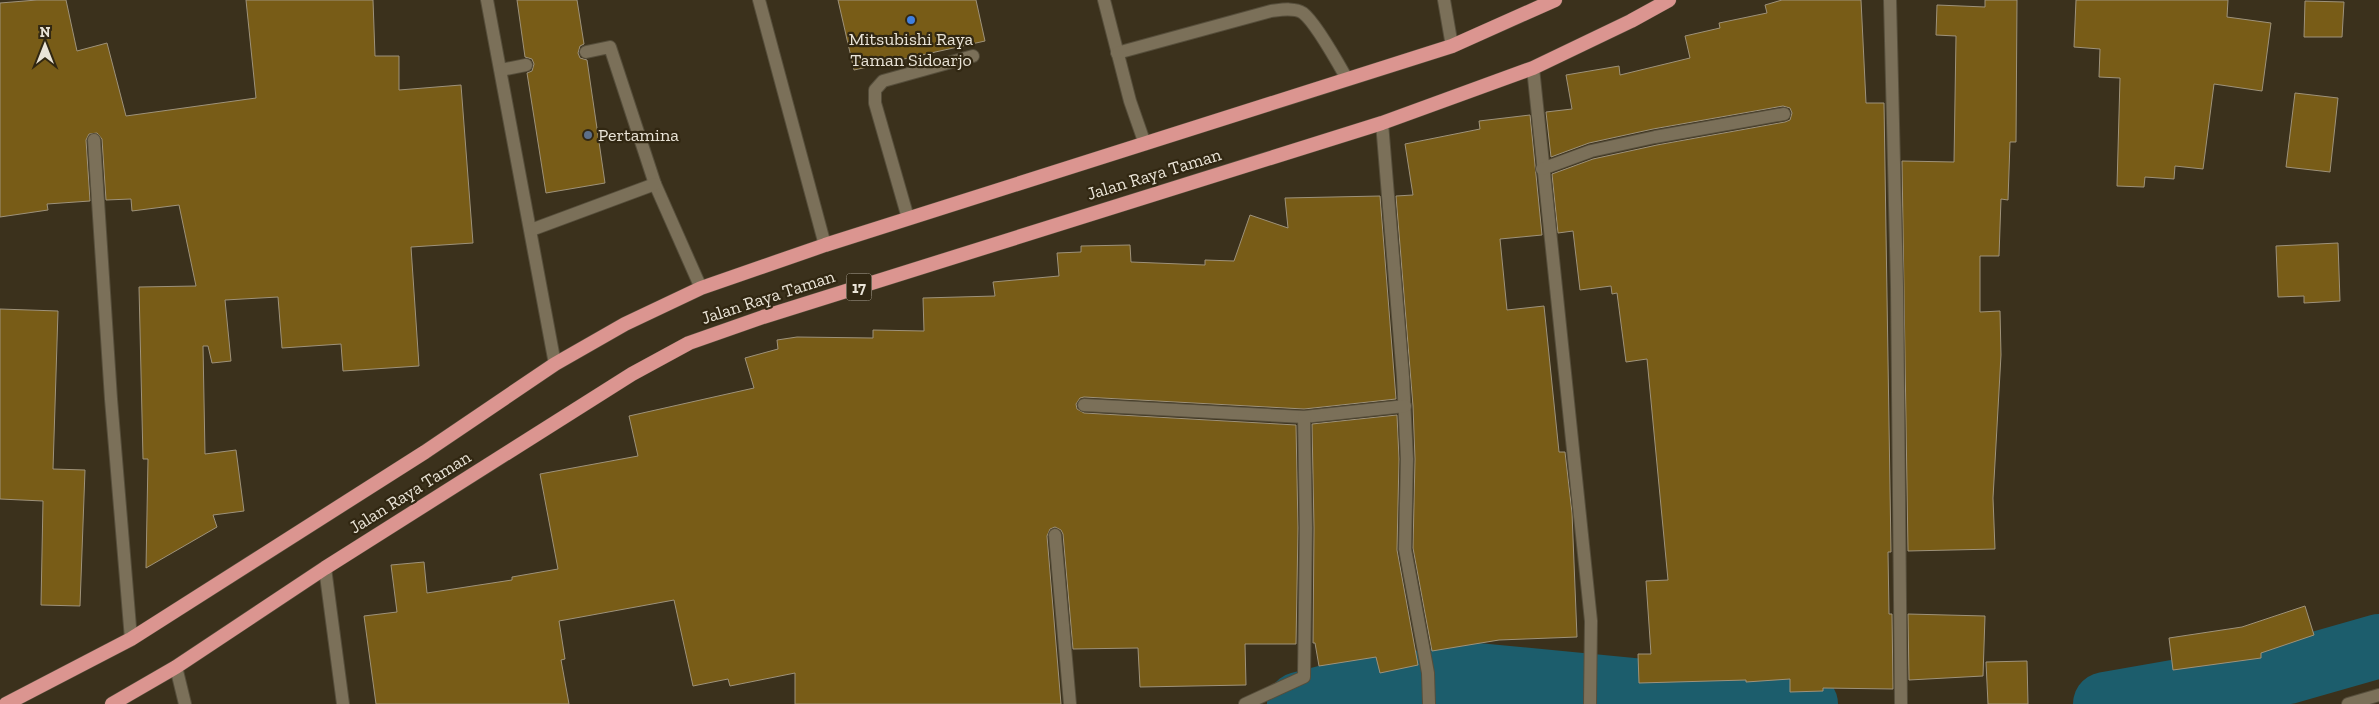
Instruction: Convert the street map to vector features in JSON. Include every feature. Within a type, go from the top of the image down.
[{"type":"highway","name":"Jalan Raya Taman","points":[[6,704],[131,639],[417,457],[555,364],[625,324],[701,288],[825,244],[1452,46],[1555,0]]},
{"type":"highway","name":"Jalan Raya Taman","points":[[112,704],[176,667],[325,568],[624,379],[689,343],[840,293],[1382,123],[1533,68],[1631,21],[1669,0]]},
{"type":"street","points":[[487,0],[555,364]]},
{"type":"street","points":[[759,0],[825,244]]},
{"type":"street","points":[[1104,0],[1130,101],[1145,144]]},
{"type":"street","points":[[1444,0],[1452,46]]},
{"type":"street","points":[[1890,0],[1897,287],[1901,702]]},
{"type":"street","points":[[1117,53],[1271,11],[1287,9],[1302,12],[1322,37],[1348,79]]},
{"type":"street","points":[[586,52],[610,47],[656,184],[701,288]]},
{"type":"street","points":[[908,218],[875,103],[875,90],[883,81],[974,56]]},
{"type":"street","points":[[500,70],[526,65]]},
{"type":"street","points":[[1533,68],[1542,169],[1591,621],[1590,702]]},
{"type":"street","points":[[1542,169],[1591,151],[1655,137],[1784,114]]},
{"type":"street","points":[[1382,123],[1407,459],[1405,548],[1428,673],[1429,698]]},
{"type":"street","points":[[94,140],[111,399],[131,639]]},
{"type":"street","points":[[531,230],[656,184]]},
{"type":"street","points":[[1084,405],[1304,417],[1404,406]]},
{"type":"street","points":[[1245,704],[1304,677],[1306,528],[1304,417]]},
{"type":"street","points":[[1055,535],[1070,704]]},
{"type":"street","points":[[325,568],[343,704]]},
{"type":"street","points":[[176,667],[185,704]]},
{"type":"street","points":[[2348,704],[2379,695]]},
{"type":"building","points":[[66,0],[77,51],[107,43],[126,116],[256,98],[246,0],[373,0],[375,56],[399,56],[399,90],[461,85],[473,243],[411,247],[419,366],[343,371],[341,344],[282,348],[278,297],[225,300],[231,361],[212,363],[208,346],[203,346],[205,454],[236,450],[244,511],[213,515],[217,527],[146,568],[148,459],[143,459],[139,287],[196,286],[179,205],[132,211],[131,199],[106,200],[102,139],[97,133],[89,134],[86,140],[90,201],[47,204],[48,210],[0,217],[0,3]]},
{"type":"building","points":[[517,0],[577,0],[584,44],[580,46],[578,53],[580,58],[587,60],[605,183],[546,193],[527,73],[532,71],[534,64],[532,59],[525,57]]},
{"type":"building","name":"Mitsubishi Raya Taman Sidoarjo","points":[[838,0],[976,0],[985,41],[854,70]]},
{"type":"building","points":[[1782,0],[1861,0],[1866,103],[1884,103],[1891,552],[1888,552],[1889,614],[1892,614],[1893,689],[1823,688],[1823,691],[1790,692],[1790,679],[1746,682],[1746,680],[1639,683],[1638,654],[1651,654],[1646,581],[1668,580],[1647,359],[1626,362],[1617,293],[1612,294],[1611,286],[1580,290],[1573,231],[1558,233],[1552,174],[1593,159],[1657,145],[1785,122],[1790,120],[1792,113],[1790,108],[1783,106],[1653,129],[1589,143],[1551,157],[1546,112],[1572,109],[1566,75],[1619,66],[1620,75],[1690,58],[1685,36],[1720,28],[1719,23],[1767,13],[1765,5]]},
{"type":"building","points":[[1985,0],[2017,0],[2016,142],[2010,142],[2008,200],[2001,199],[1999,256],[1980,256],[1980,312],[2000,311],[2001,355],[1993,498],[1995,549],[1908,551],[1902,161],[1954,162],[1956,36],[1936,35],[1937,5],[1985,7]]},
{"type":"building","points":[[2076,0],[2228,0],[2227,17],[2271,23],[2262,91],[2214,84],[2203,169],[2175,166],[2174,179],[2145,177],[2144,187],[2117,186],[2120,78],[2099,77],[2100,49],[2074,47]]},
{"type":"building","points":[[2305,1],[2344,2],[2342,37],[2304,37]]},
{"type":"building","points":[[2295,93],[2338,98],[2330,172],[2286,167]]},
{"type":"building","points":[[1530,115],[1542,235],[1500,239],[1507,310],[1544,306],[1559,452],[1565,452],[1572,513],[1577,637],[1499,640],[1432,651],[1413,548],[1415,459],[1413,406],[1396,196],[1413,195],[1405,144],[1480,129],[1479,121]]},
{"type":"building","points":[[1380,196],[1396,399],[1304,409],[1084,397],[1080,398],[1076,404],[1077,409],[1084,413],[1296,425],[1298,528],[1296,644],[1245,644],[1246,685],[1140,687],[1138,648],[1073,649],[1063,534],[1061,530],[1055,527],[1050,529],[1047,536],[1061,704],[795,704],[795,673],[730,686],[728,679],[693,686],[674,600],[559,621],[565,659],[561,660],[569,704],[376,704],[364,616],[397,612],[391,565],[424,562],[427,593],[512,580],[512,577],[558,569],[540,474],[638,456],[629,416],[754,388],[745,358],[778,349],[777,340],[797,337],[873,338],[873,330],[924,331],[923,298],[995,296],[993,282],[1059,276],[1057,253],[1081,252],[1081,246],[1130,245],[1131,262],[1205,265],[1205,260],[1234,261],[1250,215],[1288,228],[1285,198]]},
{"type":"building","points":[[2338,243],[2340,301],[2304,303],[2304,296],[2278,297],[2276,246]]},
{"type":"building","points":[[0,309],[58,311],[53,469],[85,470],[80,606],[41,605],[43,501],[0,499]]},
{"type":"building","points":[[1397,415],[1399,459],[1397,550],[1418,665],[1380,673],[1376,657],[1319,666],[1315,643],[1313,643],[1314,528],[1312,424]]},
{"type":"building","points":[[2305,606],[2314,635],[2261,653],[2261,658],[2173,670],[2169,638],[2242,627]]},
{"type":"building","points":[[1908,614],[1985,616],[1983,676],[1909,680]]},
{"type":"building","points":[[2027,661],[2028,704],[1988,704],[1986,662]]},
{"type":"waterway","points":[[2105,704],[2288,672],[2379,646]]},
{"type":"waterway","points":[[1299,704],[1346,692],[1478,675],[1675,694],[1806,704]]},
{"type":"place","name":"Mitsubishi Raya Taman Sidoarjo","points":[[911,20]]},
{"type":"place","name":"Pertamina","points":[[588,135]]}]
